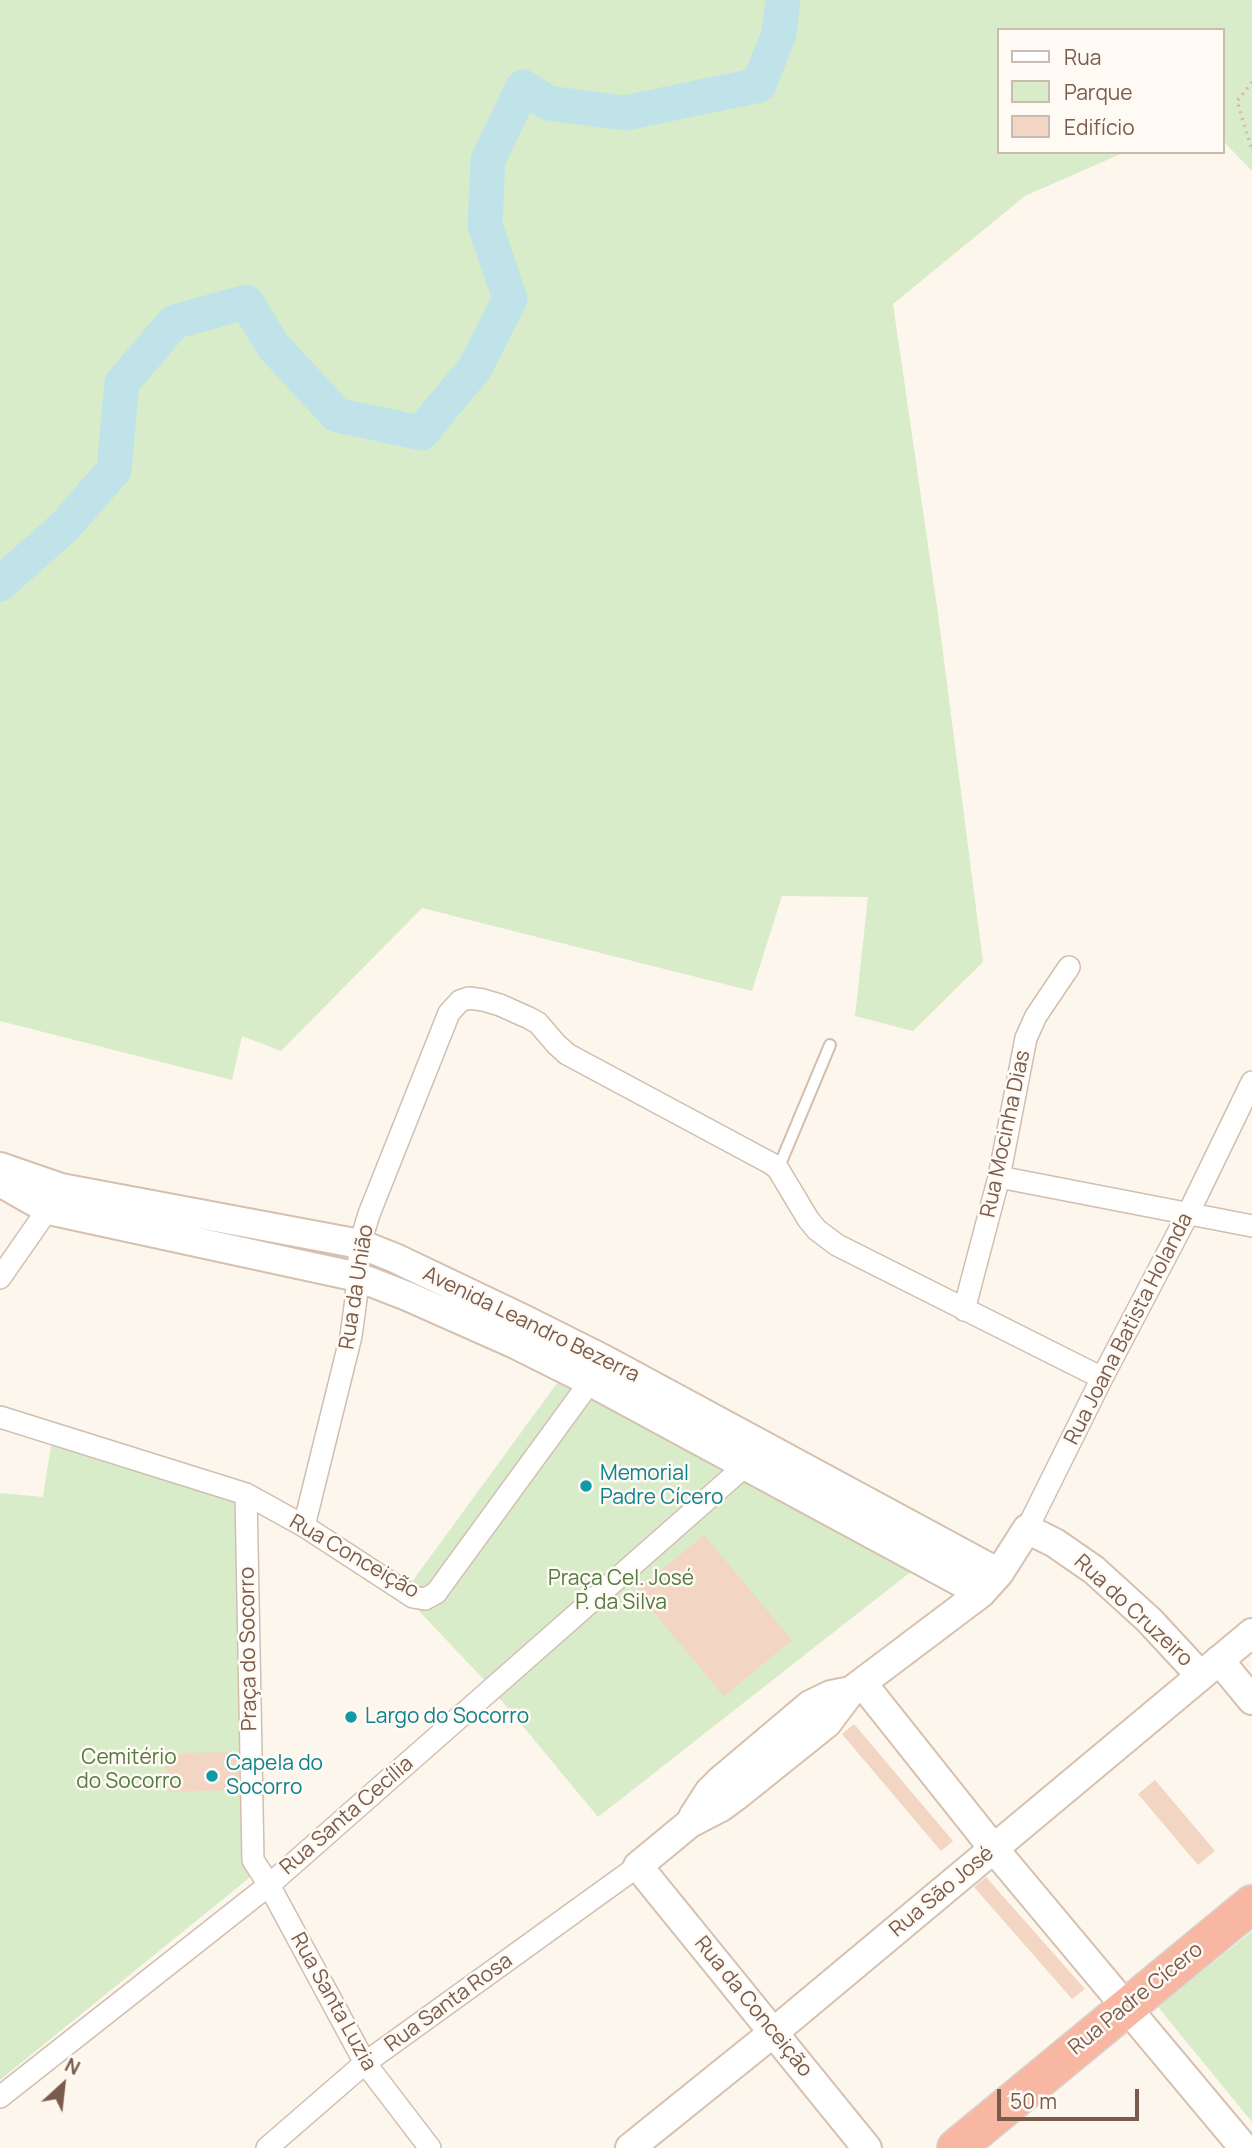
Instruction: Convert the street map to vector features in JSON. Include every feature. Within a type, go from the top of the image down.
[{"type":"highway","name":"Rua Padre Cícero","points":[[956,2148],[1252,1904]]},
{"type":"street","name":"Rua Mocinha Dias","points":[[964,1310],[999,1177],[1026,1038],[1036,1016],[1069,967]]},
{"type":"street","name":"Rua da União","points":[[304,1526],[351,1336],[360,1244],[369,1214],[449,1013],[460,1001],[469,998],[483,1000],[529,1018],[538,1023],[567,1054],[778,1169]]},
{"type":"street","name":"Rua Joana Batista Holanda","points":[[990,1583],[1027,1529],[1252,1082]]},
{"type":"street","name":"Avenida Leandro Bezerra","points":[[0,1167],[55,1199],[360,1244],[395,1258],[501,1308],[745,1466],[990,1583]]},
{"type":"street","points":[[778,1169],[808,1219],[826,1238],[1102,1378]]},
{"type":"street","points":[[999,1177],[1252,1226]]},
{"type":"street","name":"Avenida Leandro Bezerra","points":[[0,1182],[55,1199],[358,1277],[513,1343],[598,1371],[990,1583]]},
{"type":"street","points":[[0,1278],[55,1199]]},
{"type":"street","name":"Rua Conceição","points":[[0,1417],[246,1494],[304,1526],[413,1597],[425,1599],[436,1593],[598,1371]]},
{"type":"street","name":"Rua Santa Cecília","points":[[0,2097],[269,1885],[745,1466]]},
{"type":"street","name":"Praça do Socorro","points":[[246,1494],[253,1860],[269,1885]]},
{"type":"street","name":"Rua do Cruzeiro","points":[[1027,1529],[1055,1543],[1094,1570],[1149,1620],[1252,1700]]},
{"type":"street","points":[[638,1866],[690,1823],[736,1796],[827,1723],[857,1687],[990,1583]]},
{"type":"street","name":"Rua São José","points":[[630,2148],[774,2032],[1252,1633]]},
{"type":"street","points":[[857,1687],[1244,2148]]},
{"type":"street","name":"Rua da Conceição","points":[[638,1866],[867,2148]]},
{"type":"street","name":"Rua Santa Rosa","points":[[267,2148],[365,2063],[638,1866]]},
{"type":"street","name":"Rua Santa Luzia","points":[[269,1885],[365,2063],[430,2148]]},
{"type":"lane","points":[[778,1169],[830,1045]]},
{"type":"path","points":[[1252,82],[1237,101],[1252,150]]},
{"type":"green space","points":[[0,0],[1252,0],[1252,171],[1224,142],[1224,28],[996,28],[996,154],[1120,154],[1025,196],[893,304],[938,614],[983,962],[913,1031],[855,1016],[868,897],[782,896],[752,991],[422,908],[281,1051],[242,1036],[232,1080],[0,1021]]},
{"type":"green space","name":"Praça Cel. José P. da Silva","points":[[563,1375],[917,1567],[598,1817],[487,1683],[403,1594]]},
{"type":"green space","name":"Cemitério do Socorro","points":[[53,1433],[246,1506],[259,1870],[0,2080],[0,1493],[43,1497]]},
{"type":"green space","points":[[1252,1931],[1252,2122],[1158,2007]]},
{"type":"building","points":[[704,1535],[792,1640],[724,1696],[636,1591]]},
{"type":"building","points":[[854,1724],[953,1841],[941,1851],[842,1734]]},
{"type":"building","name":"Capela do Socorro","points":[[238,1752],[239,1790],[167,1792],[166,1762],[181,1753]]},
{"type":"building","points":[[1155,1780],[1215,1851],[1198,1865],[1138,1794]]},
{"type":"building","points":[[986,1877],[1085,1989],[1072,1999],[974,1887]]},
{"type":"waterway","points":[[0,584],[64,527],[114,470],[122,383],[174,322],[246,302],[274,347],[337,415],[421,433],[475,368],[510,299],[485,225],[488,160],[523,87],[548,103],[625,113],[759,85],[779,33],[783,0]]},
{"type":"place","name":"Memorial Padre Cícero","points":[[586,1486]]},
{"type":"place","name":"Largo do Socorro","points":[[351,1717]]},
{"type":"place","name":"Capela do Socorro","points":[[212,1776]]}]
